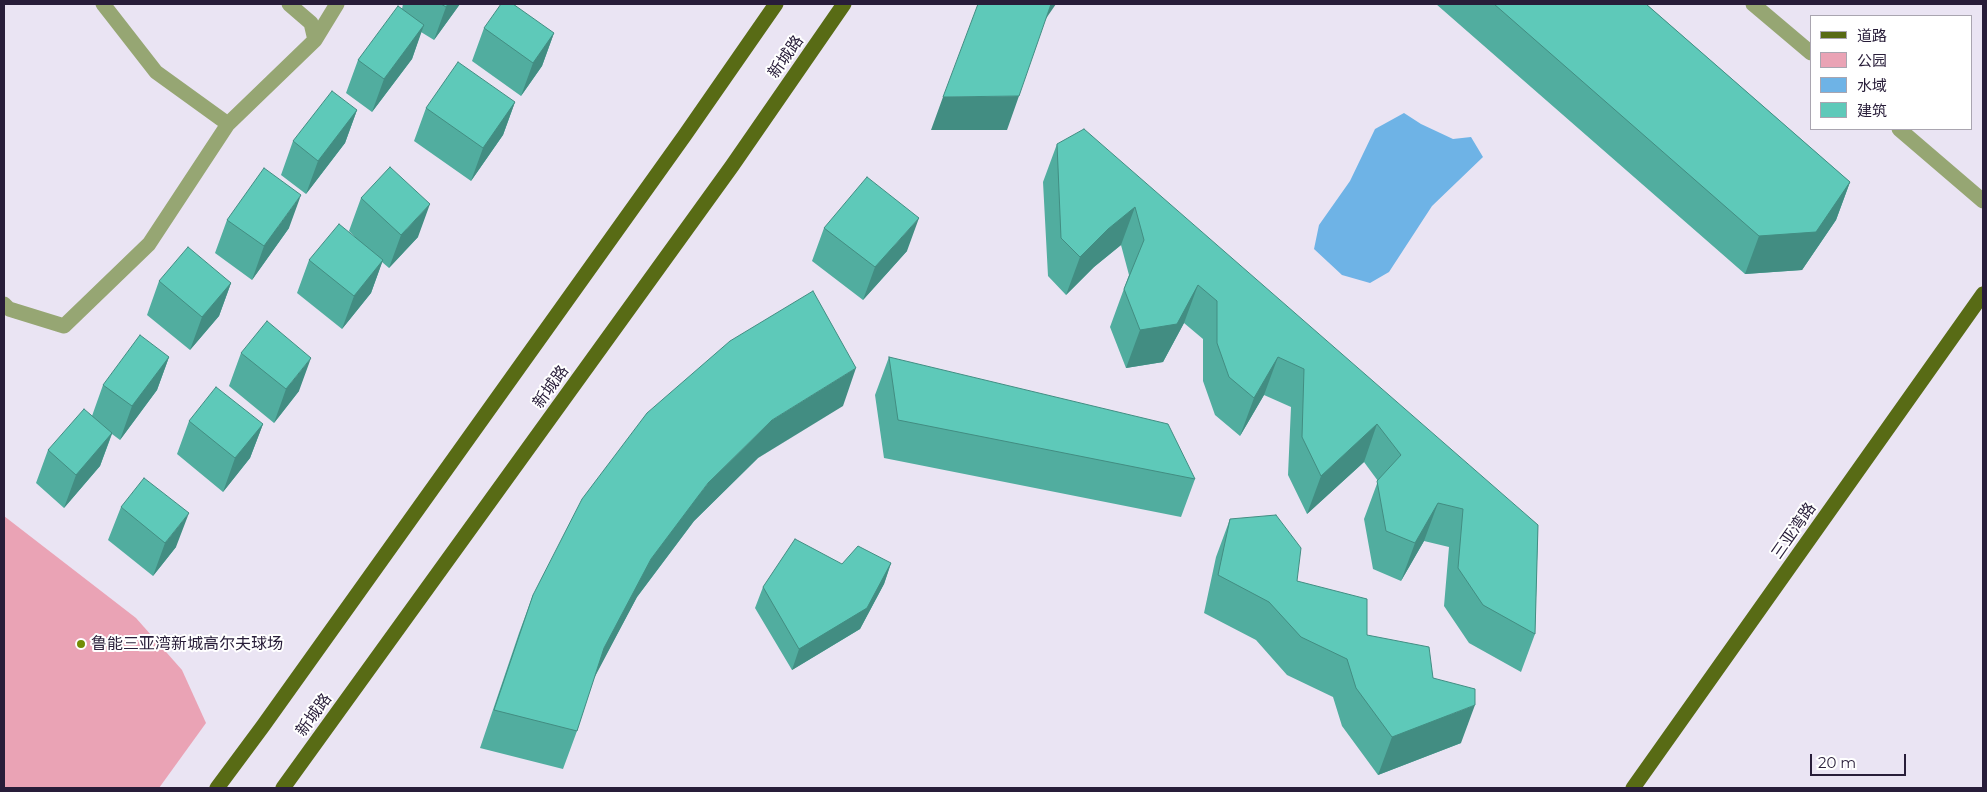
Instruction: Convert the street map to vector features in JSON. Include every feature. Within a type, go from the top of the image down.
[{"type":"main road","points":[[216,788],[263,726],[685,135],[776,4]]},
{"type":"main road","name":"新城路","points":[[283,788],[732,166],[844,4]]},
{"type":"main road","name":"三亚湾路","points":[[1633,788],[1983,294]]},
{"type":"street","points":[[103,4],[156,72],[228,124]]},
{"type":"street","points":[[289,4],[311,23],[315,40]]},
{"type":"street","points":[[4,304],[9,309],[64,326],[149,244],[228,124],[315,40],[337,4]]},
{"type":"street","points":[[1753,4],[1810,52]]},
{"type":"street","points":[[1900,130],[1983,201]]},
{"type":"green space","name":"鲁能三亚湾新城高尔夫球场","points":[[4,516],[136,618],[182,670],[206,723],[159,788],[4,788]]},
{"type":"water","points":[[1404,113],[1421,124],[1453,139],[1471,137],[1483,157],[1432,206],[1389,272],[1370,283],[1342,275],[1314,249],[1319,225],[1350,181],[1375,129]]},
{"type":"building","points":[[501,4],[513,4],[554,33],[533,63],[484,28]]},
{"type":"building","points":[[978,4],[1051,4],[1019,96],[943,97]]},
{"type":"building","points":[[1494,4],[1646,4],[1850,182],[1816,232],[1759,236]]},
{"type":"building","points":[[398,6],[424,25],[384,79],[358,60]]},
{"type":"building","points":[[458,62],[515,102],[483,148],[426,108]]},
{"type":"building","points":[[332,91],[357,110],[318,161],[293,141]]},
{"type":"building","points":[[1084,129],[1538,525],[1535,634],[1483,605],[1458,568],[1463,509],[1438,503],[1415,543],[1386,531],[1377,481],[1401,455],[1377,424],[1321,476],[1302,437],[1304,369],[1278,357],[1254,398],[1229,377],[1217,343],[1217,301],[1198,285],[1177,324],[1140,330],[1124,289],[1144,240],[1135,207],[1108,229],[1080,257],[1061,238],[1057,144]]},
{"type":"building","points":[[390,167],[430,204],[401,235],[361,198]]},
{"type":"building","points":[[264,168],[301,195],[264,246],[227,220]]},
{"type":"building","points":[[867,177],[919,218],[875,267],[824,228]]},
{"type":"building","points":[[339,224],[383,260],[354,296],[309,260]]},
{"type":"building","points":[[188,247],[231,283],[202,317],[159,281]]},
{"type":"building","points":[[813,291],[856,368],[772,420],[708,483],[651,559],[604,648],[577,731],[494,710],[533,595],[582,499],[647,413],[730,341]]},
{"type":"building","points":[[267,321],[311,358],[286,389],[241,353]]},
{"type":"building","points":[[140,335],[169,357],[132,406],[103,385]]},
{"type":"building","points":[[889,357],[1168,424],[1195,479],[898,420]]},
{"type":"building","points":[[216,387],[263,424],[235,458],[189,421]]},
{"type":"building","points":[[84,409],[112,433],[76,475],[48,450]]},
{"type":"building","points":[[144,478],[189,513],[165,543],[121,507]]},
{"type":"building","points":[[1276,515],[1301,548],[1297,581],[1367,599],[1367,635],[1429,647],[1433,678],[1475,689],[1475,705],[1392,737],[1356,688],[1347,659],[1301,637],[1269,602],[1218,575],[1230,519]]},
{"type":"building","points":[[795,539],[842,564],[858,546],[891,563],[867,608],[799,649],[763,587]]},
{"type":"place","name":"鲁能三亚湾新城高尔夫球场","points":[[81,644]]}]
